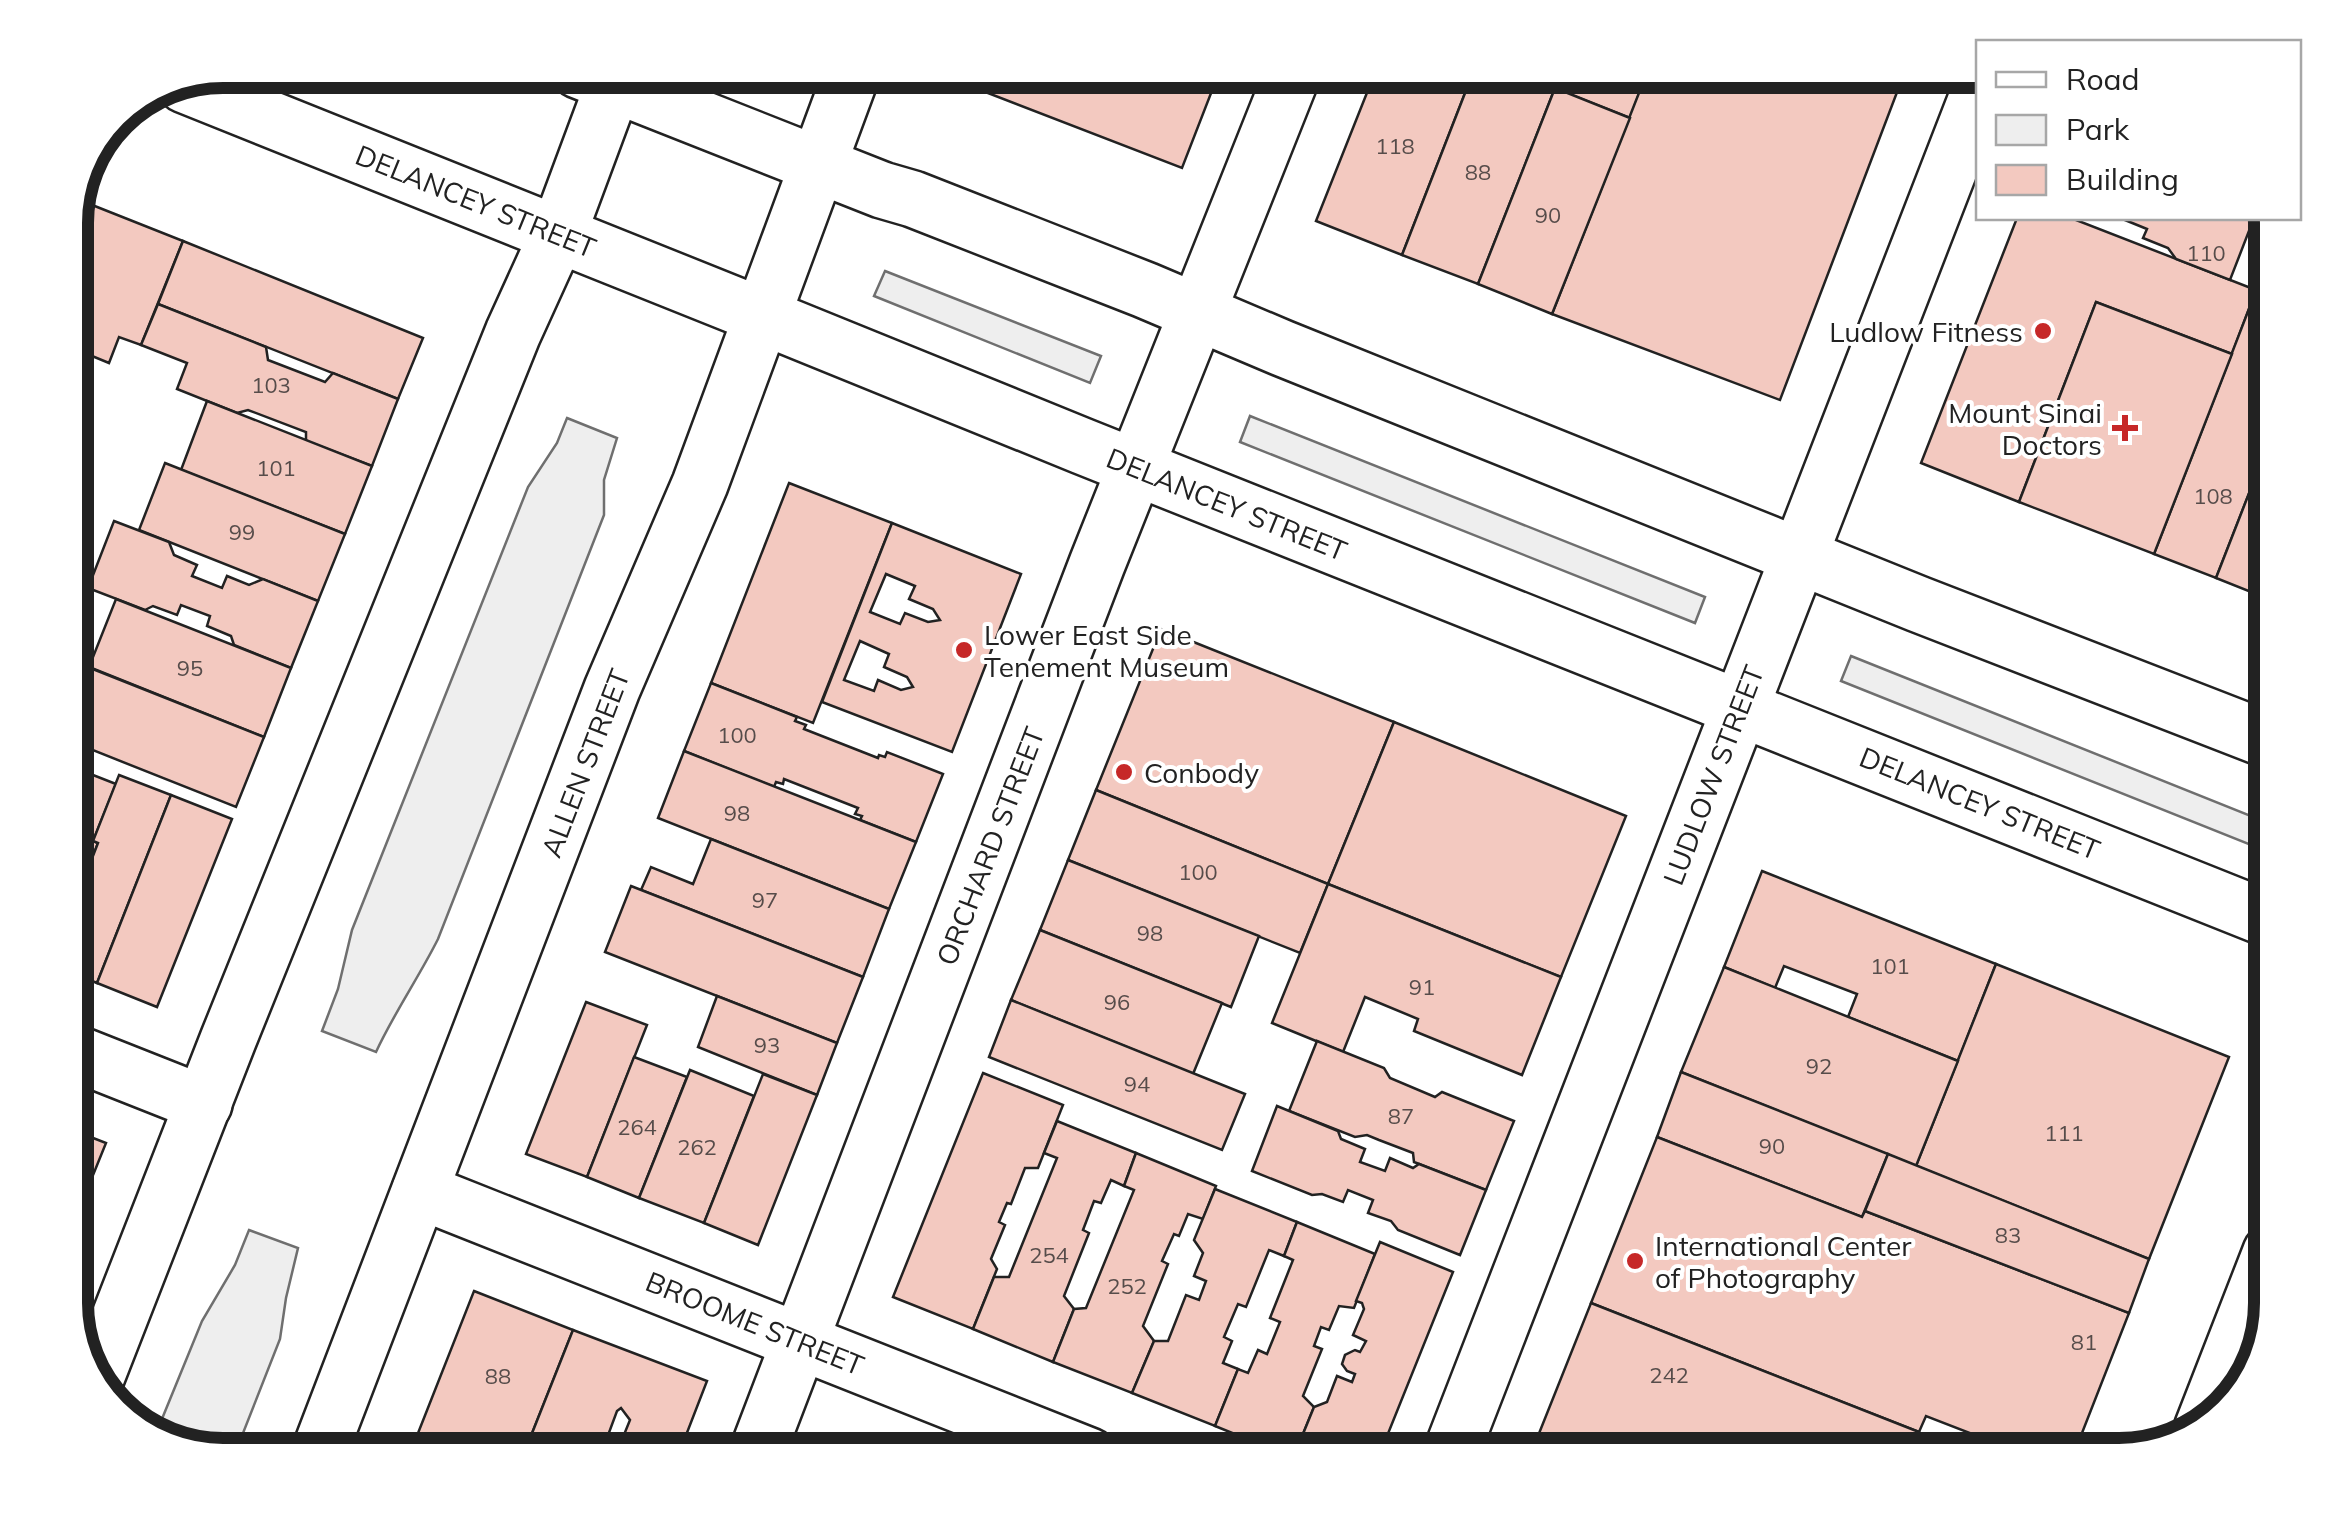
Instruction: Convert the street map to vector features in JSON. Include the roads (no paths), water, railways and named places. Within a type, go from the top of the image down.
[{"type":"main road","points":[[102,1363],[513,334],[558,234],[600,87]]},
{"type":"main road","points":[[632,87],[1798,556],[2254,733]]},
{"type":"main road","name":"ALLEN STREET","points":[[325,1438],[612,690],[700,484],[847,87]]},
{"type":"main road","name":"ORCHARD STREET","points":[[763,1438],[1136,468],[1287,87]]},
{"type":"main road","name":"DELANCEY STREET","points":[[195,90],[2254,913]]},
{"type":"main road","name":"LUDLOW STREET","points":[[1457,1438],[1976,100]]},
{"type":"main road","points":[[88,1057],[204,1104]]},
{"type":"main road","name":"BROOME STREET","points":[[420,1191],[1044,1438]]},
{"type":"main road","points":[[2214,1398],[2254,1295]]},
{"type":"place","name":"Ludlow Fitness","points":[[2043,331]]},
{"type":"place","name":"Mount Sinai Doctors","points":[[2125,428]]},
{"type":"place","name":"Lower East Side Tenement Museum","points":[[964,650]]},
{"type":"place","name":"Conbody","points":[[1124,772]]},
{"type":"place","name":"International Center of Photography","points":[[1635,1261]]}]
